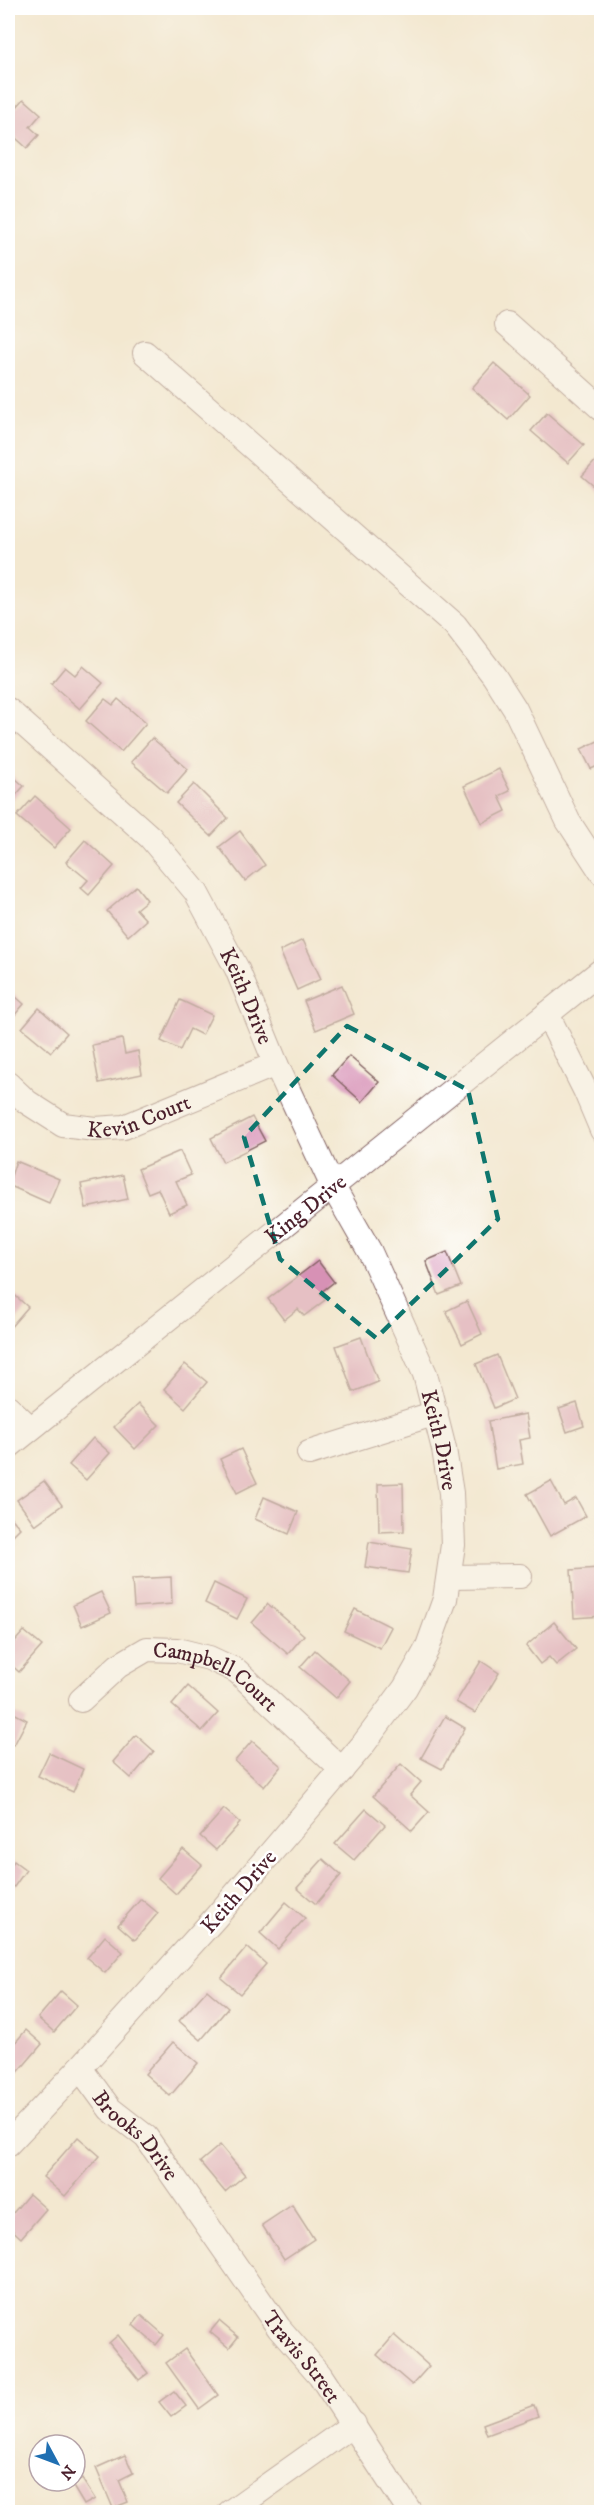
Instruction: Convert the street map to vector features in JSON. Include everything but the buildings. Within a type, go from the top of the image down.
[{"type":"street","points":[[507,324],[602,409]]},
{"type":"street","points":[[145,353],[455,625],[494,676],[515,709],[568,821],[602,873]]},
{"type":"street","name":"Keith Drive","points":[[8,710],[150,837],[196,891],[237,969],[276,1064],[333,1187],[375,1262],[425,1374],[436,1413],[451,1493],[453,1545],[445,1599],[428,1649],[405,1688],[342,1770],[216,1917],[8,2144]]},
{"type":"street","name":"King Drive","points":[[8,1447],[602,970]]},
{"type":"street","points":[[547,1014],[586,1092],[602,1130]]},
{"type":"street","name":"Kevin Court","points":[[8,1084],[27,1102],[63,1125],[95,1129],[124,1127],[276,1064]]},
{"type":"street","points":[[8,1407],[30,1428]]},
{"type":"street","points":[[309,1453],[436,1413]]},
{"type":"street","points":[[450,1576],[520,1576]]},
{"type":"street","name":"Campbell Court","points":[[81,1700],[118,1666],[147,1649],[177,1650],[209,1658],[237,1671],[342,1770]]},
{"type":"street","name":"Brooks Drive","points":[[80,2068],[110,2109],[146,2137],[193,2203]]},
{"type":"street","name":"Travis Street","points":[[193,2203],[279,2328],[321,2375],[410,2512]]},
{"type":"street","points":[[230,2512],[354,2424]]},
{"type":"highlighted area","points":[[347,1026],[468,1090],[498,1219],[376,1338],[280,1259],[244,1137]]}]
